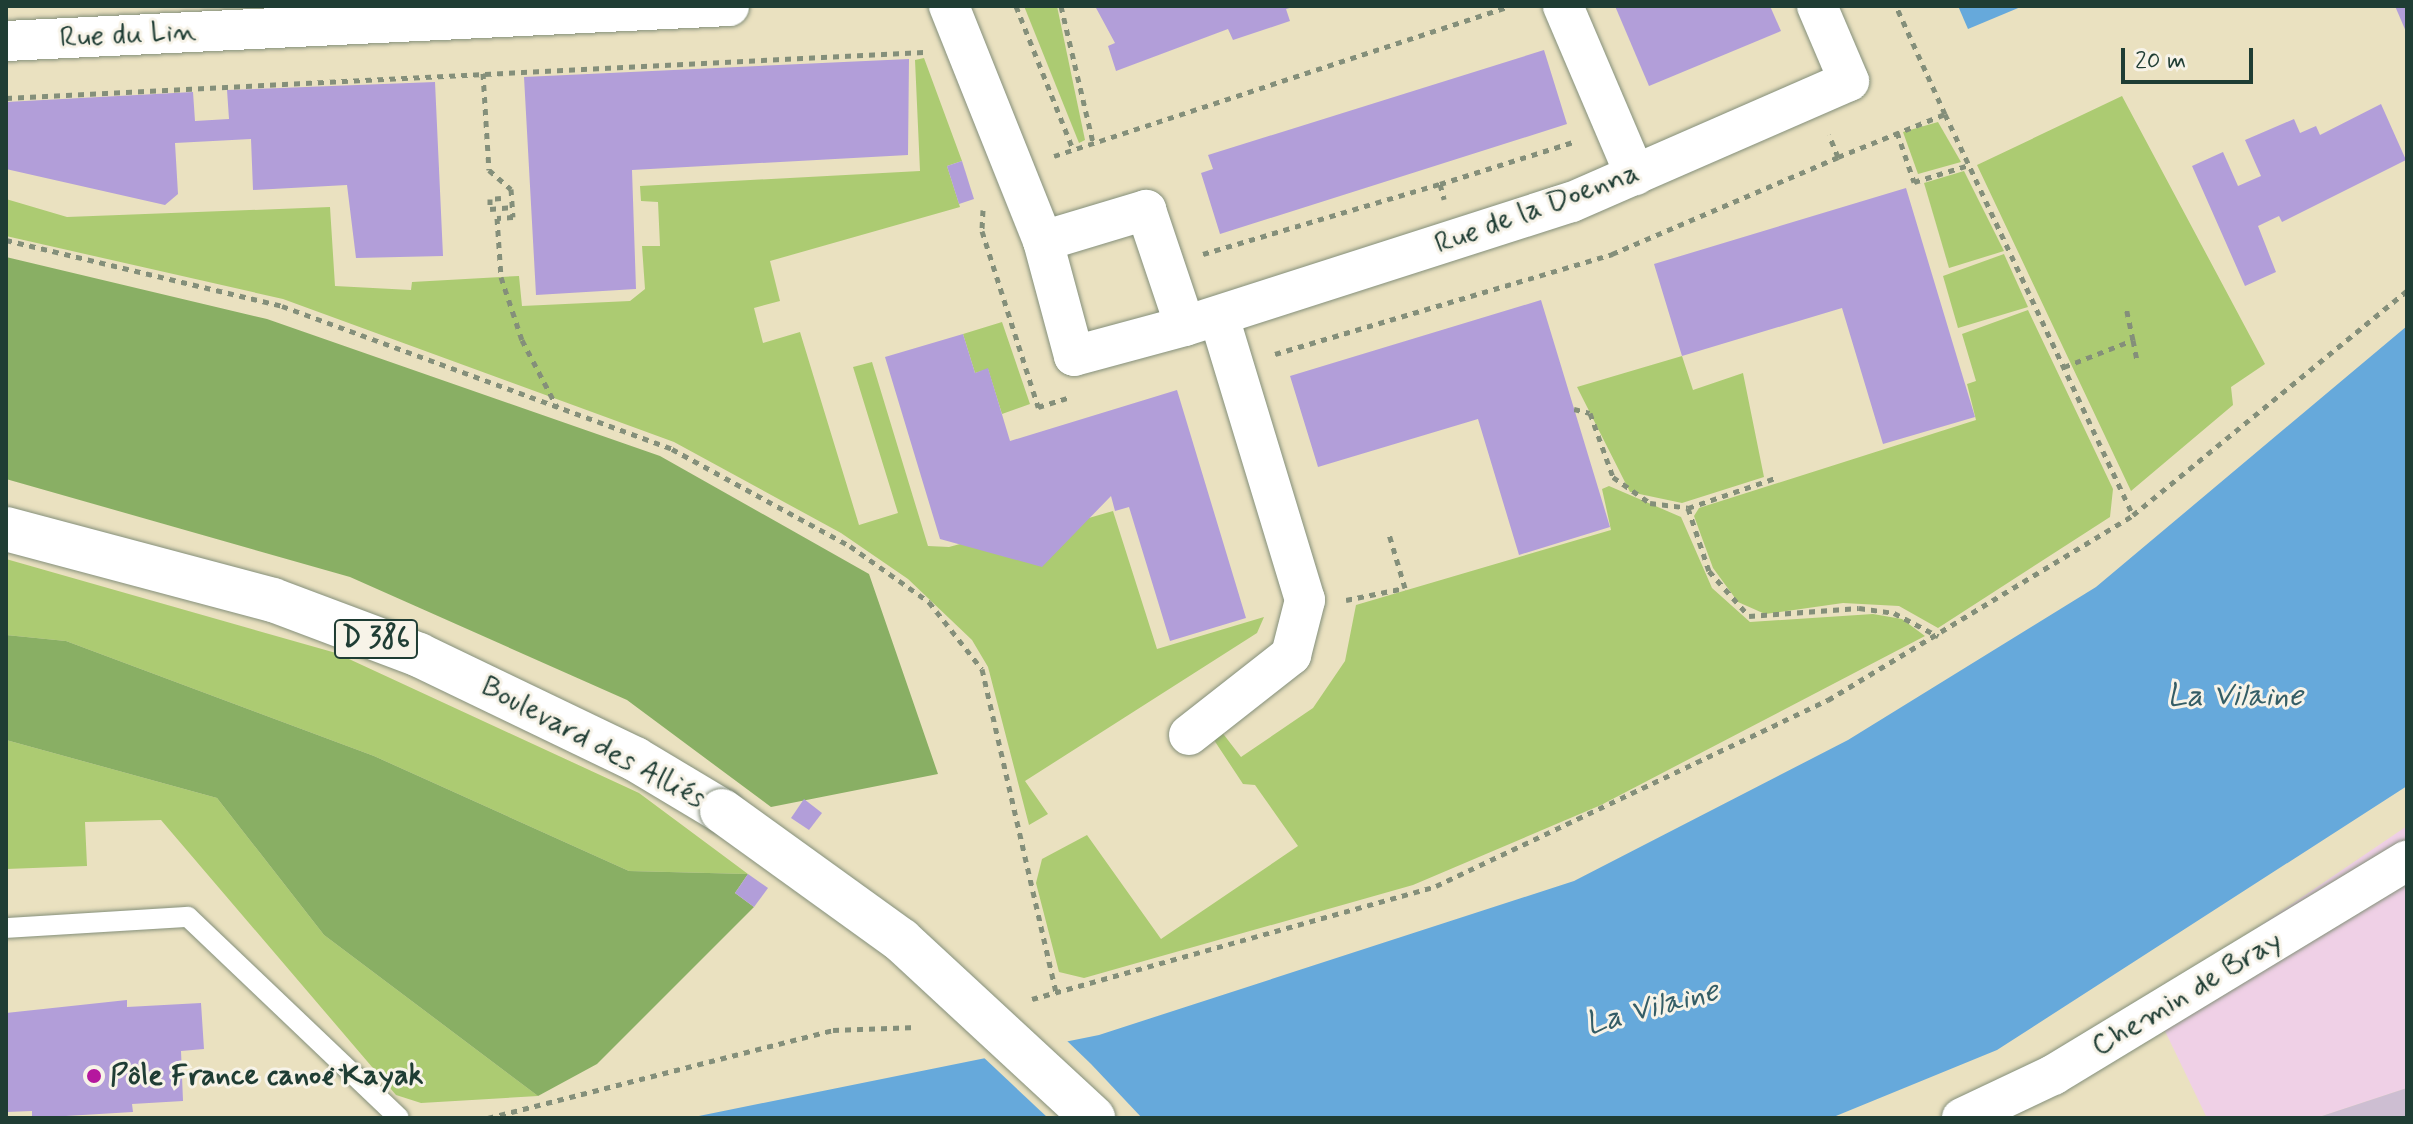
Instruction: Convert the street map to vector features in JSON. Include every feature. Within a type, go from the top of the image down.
[{"type":"main road","name":"Boulevard des Alliés","points":[[6,529],[258,596],[419,655],[621,752],[722,811],[901,940],[1093,1118]]},
{"type":"street","name":"Rue du Lin","points":[[6,41],[729,6]]},
{"type":"street","name":"Rue de la Doenna","points":[[949,6],[1025,185],[1074,356],[1202,322],[1456,240],[1635,175],[1849,81],[1817,6]]},
{"type":"street","points":[[1563,6],[1635,175]]},
{"type":"street","points":[[1043,241],[1146,210],[1202,322],[1305,600],[1291,655],[1189,735]]},
{"type":"street","name":"Chemin de Bray","points":[[1962,1118],[2053,1075],[2407,861]]},
{"type":"lane","points":[[6,928],[188,917],[399,1118]]},
{"type":"path","points":[[1016,6],[1073,149]]},
{"type":"path","points":[[1061,6],[1093,142]]},
{"type":"path","points":[[983,203],[1025,185],[1073,149],[1509,6]]},
{"type":"path","points":[[1896,6],[2133,515]]},
{"type":"path","points":[[6,98],[927,51]]},
{"type":"path","points":[[483,73],[489,170],[511,189],[513,217],[497,218],[501,277],[522,340],[557,407]]},
{"type":"path","points":[[1838,157],[1945,114]]},
{"type":"path","points":[[1897,132],[1914,182],[1969,165]]},
{"type":"path","points":[[1190,257],[1440,184],[1476,294]]},
{"type":"path","points":[[501,198],[490,199],[490,209],[512,207]]},
{"type":"path","points":[[6,240],[282,306],[557,407],[756,490],[850,546],[949,622],[991,696],[1056,993]]},
{"type":"path","points":[[1027,1001],[1436,886],[1620,805],[1938,636],[2133,515],[2407,291]]},
{"type":"path","points":[[2126,306],[2137,361]]},
{"type":"path","points":[[2064,367],[2133,340]]},
{"type":"path","points":[[1574,409],[1590,413],[1613,477],[1630,495],[1688,508],[1775,478]]},
{"type":"path","points":[[1688,508],[1709,571],[1749,616],[1859,608],[1894,613],[1938,636]]},
{"type":"path","points":[[1305,600],[1357,600],[1405,588],[1389,534]]},
{"type":"path","points":[[488,1118],[833,1030],[917,1027]]},
{"type":"shaded area","points":[[2407,826],[2407,1088],[2316,1118],[2207,1118],[2150,1000]]},
{"type":"shaded area","points":[[2407,1088],[2407,1118],[2316,1118]]},
{"type":"green space","points":[[1024,6],[1057,6],[1085,140],[1079,143]]},
{"type":"green space","points":[[924,58],[962,161],[947,166],[960,207],[770,261],[780,301],[754,308],[763,343],[800,332],[859,525],[898,513],[853,367],[872,362],[928,546],[949,547],[1034,524],[1037,533],[1113,511],[1157,649],[1264,617],[1257,633],[1025,781],[1048,814],[1029,825],[988,667],[972,640],[908,579],[841,533],[674,442],[283,299],[6,236],[6,199],[67,217],[330,207],[335,286],[411,290],[412,282],[519,276],[522,306],[630,301],[645,289],[642,246],[660,246],[658,202],[641,201],[640,186],[920,171],[915,60]]},
{"type":"green space","points":[[2122,96],[2265,364],[2231,387],[2233,405],[2131,491],[1977,165]]},
{"type":"green space","points":[[1938,122],[1961,162],[1918,174],[1903,132]]},
{"type":"green space","points":[[1964,171],[2004,251],[1949,268],[1924,183]]},
{"type":"green space","points":[[2004,254],[2028,307],[1958,328],[1943,276]]},
{"type":"green space","points":[[6,257],[267,319],[660,456],[869,574],[938,774],[771,807],[627,700],[350,577],[6,479]]},
{"type":"green space","points":[[2028,310],[2113,489],[2110,517],[1938,628],[1899,606],[1843,603],[1765,614],[1738,602],[1713,568],[1694,516],[1699,508],[1976,420],[1967,384],[1976,381],[1962,334]]},
{"type":"green space","points":[[1002,322],[1030,404],[1002,414],[988,369],[975,373],[963,334]]},
{"type":"green space","points":[[1682,356],[1693,390],[1743,373],[1764,477],[1682,503],[1630,492],[1577,387]]},
{"type":"green space","points":[[1609,486],[1681,517],[1712,588],[1750,622],[1873,614],[1902,619],[1925,636],[1601,805],[1413,885],[1084,978],[1059,972],[1036,883],[1042,859],[1087,835],[1161,939],[1298,846],[1255,785],[1243,784],[1214,740],[1221,731],[1241,757],[1313,708],[1345,661],[1356,605],[1611,530],[1602,489]]},
{"type":"green space","points":[[6,559],[336,653],[639,793],[748,874],[629,871],[374,756],[66,641],[6,635]]},
{"type":"green space","points":[[6,635],[66,641],[374,756],[629,871],[748,874],[735,893],[754,907],[597,1064],[538,1096],[324,935],[217,798],[6,740]]},
{"type":"green space","points":[[6,740],[217,798],[324,935],[538,1096],[421,1103],[396,1095],[161,820],[85,822],[87,866],[6,869]]},
{"type":"water","points":[[1958,6],[2023,6],[1968,29]]},
{"type":"water","name":"La Vilaine","points":[[2407,326],[2407,786],[1997,1050],[1831,1118],[689,1118],[1099,1035],[1574,881],[1848,740],[2096,587]]},
{"type":"pier","points":[[1064,1038],[1142,1118],[1048,1118],[980,1054]]},
{"type":"building","points":[[1095,6],[1293,7],[1286,9],[1290,21],[1233,40],[1228,29],[1116,71],[1108,46],[1115,43]]},
{"type":"building","points":[[1615,6],[1770,6],[1781,31],[1649,86]]},
{"type":"building","points":[[2395,6],[2407,6],[2407,34]]},
{"type":"building","points":[[1544,50],[1567,124],[1220,234],[1201,173],[1213,169],[1208,155]]},
{"type":"building","points":[[909,59],[908,155],[632,170],[636,289],[536,295],[524,77]]},
{"type":"building","points":[[435,82],[443,256],[356,258],[347,185],[253,190],[251,139],[175,143],[178,194],[165,205],[6,169],[6,102],[193,92],[195,121],[229,119],[227,90]]},
{"type":"building","points":[[2381,104],[2406,160],[2282,222],[2279,216],[2258,226],[2276,272],[2245,286],[2192,166],[2223,152],[2238,186],[2261,176],[2245,140],[2294,119],[2300,133],[2316,126],[2320,135]]},
{"type":"building","points":[[962,161],[974,199],[959,204],[947,166]]},
{"type":"building","points":[[1906,188],[1975,417],[1883,444],[1842,308],[1682,356],[1654,264]]},
{"type":"building","points":[[1541,300],[1610,527],[1519,555],[1478,419],[1318,467],[1290,376]]},
{"type":"building","points":[[963,334],[975,373],[988,368],[1010,441],[1177,390],[1246,618],[1170,641],[1129,507],[1115,511],[1111,496],[1042,567],[940,539],[885,357]]},
{"type":"building","points":[[804,799],[822,813],[809,830],[791,818]]},
{"type":"building","points":[[748,874],[768,888],[754,907],[735,893]]},
{"type":"building","name":"Pôle France canoë Kayak","points":[[127,1000],[127,1007],[201,1003],[204,1049],[181,1051],[183,1101],[132,1104],[133,1112],[32,1118],[32,1111],[6,1112],[6,1013]]},
{"type":"place","name":"Pôle France canoë Kayak","points":[[94,1076]]}]
